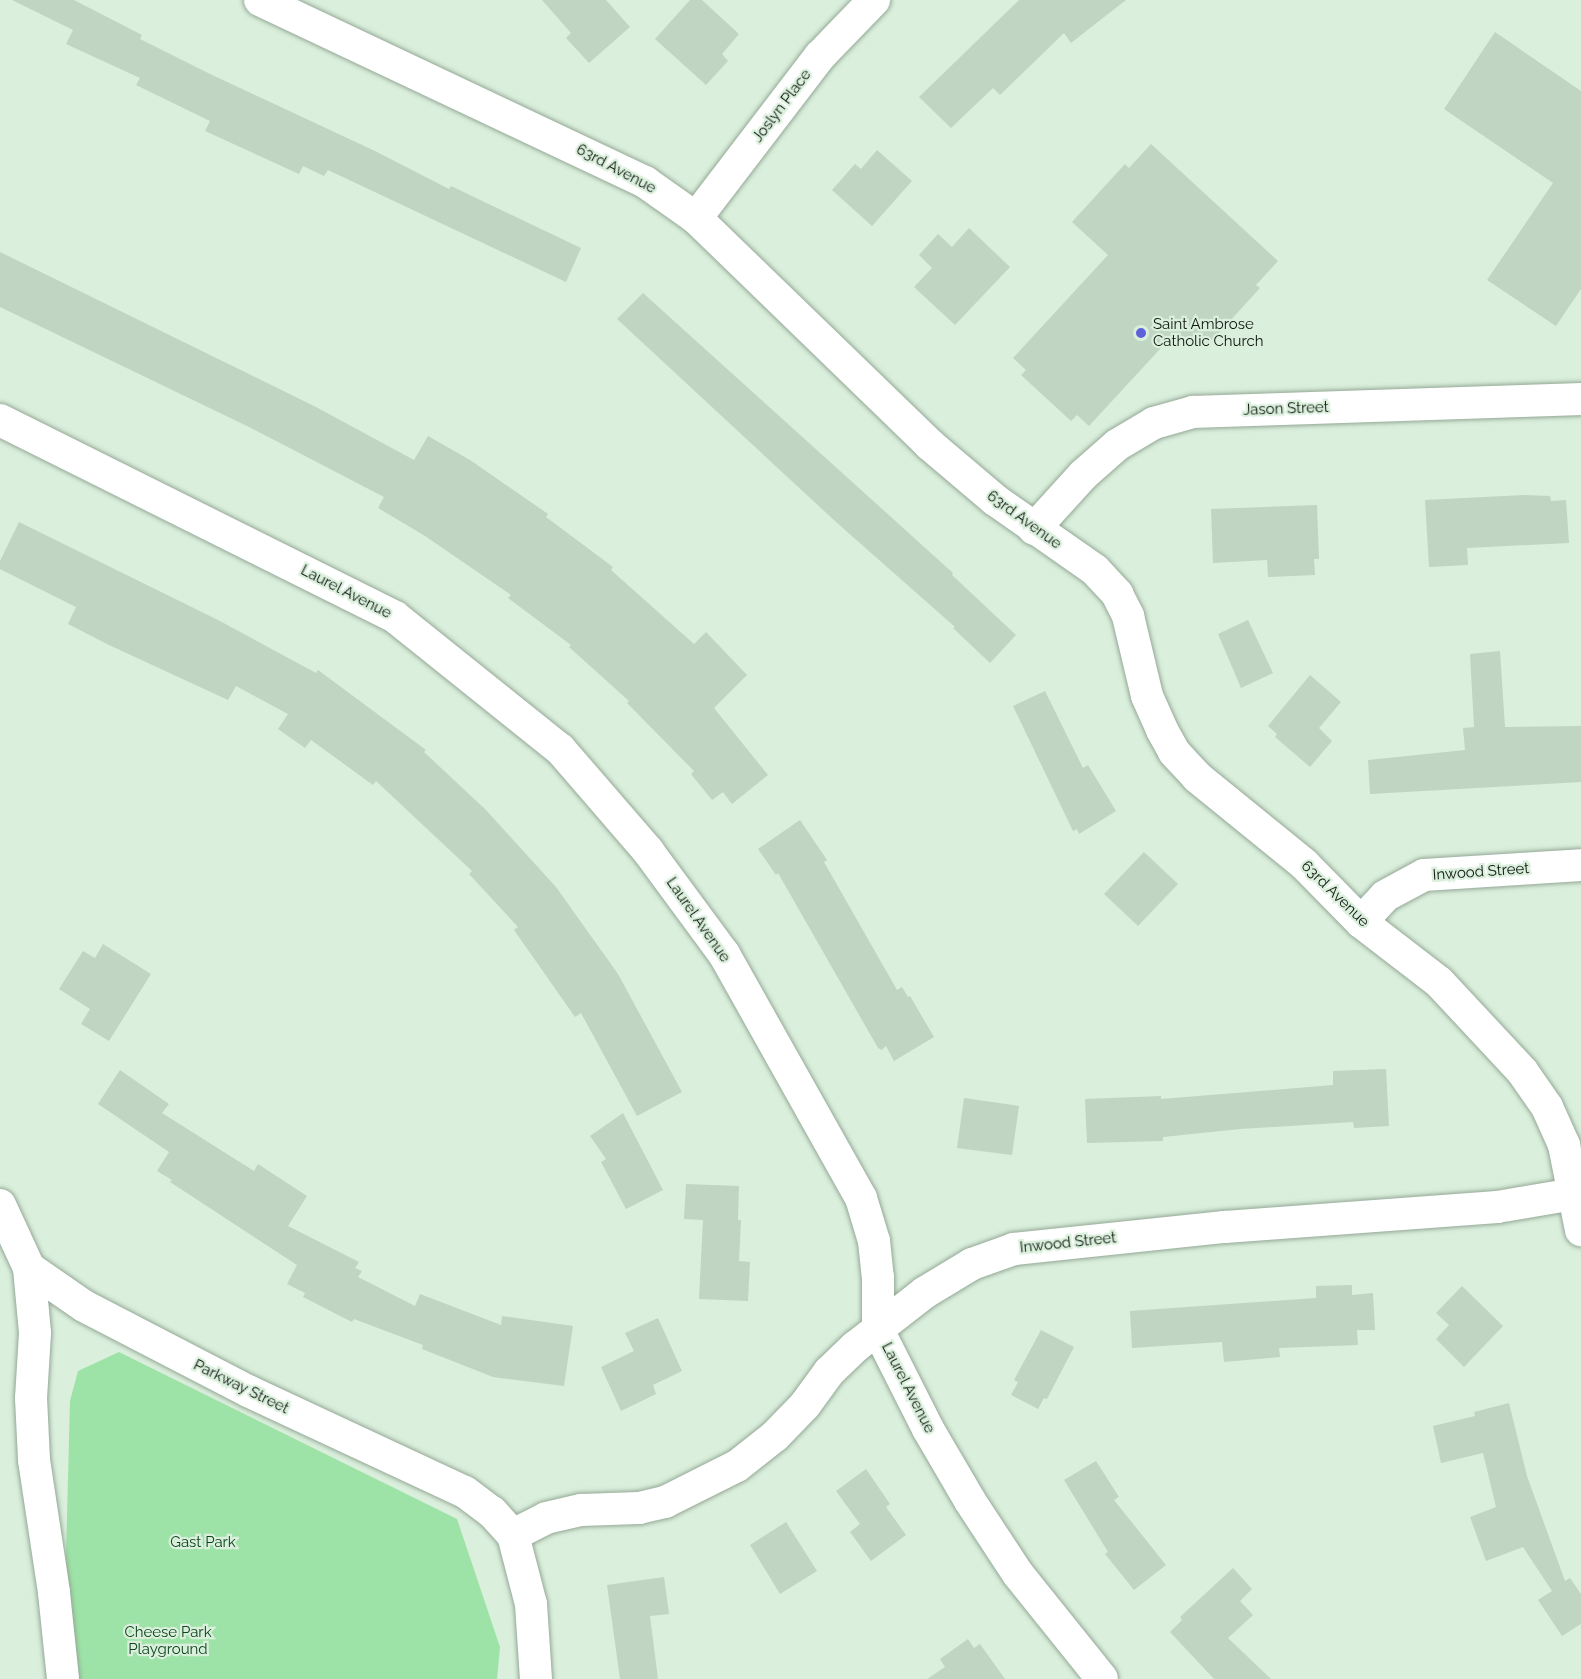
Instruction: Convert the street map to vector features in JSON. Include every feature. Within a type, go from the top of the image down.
[{"type":"street","name":"63rd Avenue","points":[[260,0],[645,182],[696,218],[929,444],[1034,529],[1095,570],[1117,594],[1128,616],[1148,696],[1174,752],[1197,777],[1304,864],[1361,922],[1439,982],[1522,1071],[1547,1107],[1564,1145],[1581,1230]]},
{"type":"street","name":"Joslyn Place","points":[[696,218],[820,56],[874,0]]},
{"type":"street","name":"Jason Street","points":[[1034,529],[1083,475],[1117,445],[1154,423],[1193,412],[1581,399]]},
{"type":"street","name":"Laurel Avenue","points":[[0,420],[395,617],[560,749],[648,851],[724,954],[861,1198],[874,1240],[878,1277],[878,1330],[928,1429],[970,1501],[1018,1574],[1102,1679]]},
{"type":"street","name":"Inwood Street","points":[[1361,922],[1385,896],[1424,875],[1581,865]]},
{"type":"street","name":"Inwood Street","points":[[513,1535],[546,1518],[581,1510],[639,1508],[665,1502],[737,1466],[775,1436],[805,1405],[829,1372],[924,1293],[972,1263],[1014,1249],[1225,1227],[1497,1207],[1574,1194]]},
{"type":"street","points":[[0,1205],[29,1268],[35,1333],[31,1398],[34,1460],[54,1593],[63,1679]]},
{"type":"street","name":"Parkway Street","points":[[29,1268],[84,1306],[157,1344],[269,1401],[465,1492],[492,1512],[513,1535]]},
{"type":"street","points":[[513,1535],[531,1604],[536,1679]]},
{"type":"green space","name":"Gast Park","points":[[119,1352],[457,1519],[500,1647],[497,1679],[76,1679],[66,1556],[70,1401],[78,1371]]},
{"type":"building","points":[[12,0],[74,0],[142,35],[140,39],[208,73],[375,151],[449,189],[451,186],[581,248],[566,282],[328,170],[324,176],[303,166],[299,174],[205,131],[210,121],[136,85],[140,78],[66,44],[73,30]]},
{"type":"building","points":[[542,0],[606,0],[630,27],[589,63],[566,38],[571,33]]},
{"type":"building","points":[[690,0],[702,0],[739,34],[722,54],[728,61],[706,85],[655,39]]},
{"type":"building","points":[[1019,0],[1126,0],[1071,43],[1064,33],[1000,95],[993,88],[951,128],[919,97]]},
{"type":"building","points":[[1495,32],[1581,91],[1581,289],[1556,326],[1487,280],[1553,183],[1444,109]]},
{"type":"building","points":[[1151,144],[1278,261],[1256,285],[1260,288],[1208,345],[1196,334],[1184,347],[1172,336],[1089,426],[1077,415],[1071,421],[1021,375],[1026,370],[1013,358],[1108,255],[1072,222],[1125,164],[1129,168]]},
{"type":"building","points":[[877,150],[912,181],[872,226],[832,190],[855,164],[861,169]]},
{"type":"building","points":[[969,228],[1010,267],[955,325],[914,287],[932,268],[919,255],[938,234],[952,247]]},
{"type":"building","points":[[0,252],[316,407],[414,460],[428,436],[470,460],[548,514],[546,517],[613,567],[611,570],[694,644],[706,632],[747,675],[714,708],[768,775],[732,804],[723,792],[712,800],[691,774],[694,771],[627,703],[629,701],[569,647],[571,645],[508,598],[511,595],[425,536],[378,508],[384,497],[249,427],[0,307]]},
{"type":"building","points":[[643,293],[953,573],[952,575],[1016,635],[990,663],[953,628],[955,627],[836,522],[617,319]]},
{"type":"building","points":[[1524,495],[1550,496],[1551,501],[1566,500],[1569,543],[1467,548],[1468,565],[1429,567],[1425,500]]},
{"type":"building","points":[[1317,505],[1319,559],[1314,559],[1315,575],[1268,577],[1267,560],[1213,563],[1211,509]]},
{"type":"building","points":[[19,522],[218,620],[316,673],[318,670],[426,750],[424,752],[486,810],[556,887],[618,974],[682,1092],[637,1116],[581,1013],[575,1017],[514,930],[518,927],[469,874],[472,871],[376,781],[373,785],[311,740],[305,748],[278,729],[288,714],[236,686],[228,700],[109,645],[68,624],[76,607],[0,569],[0,561]]},
{"type":"building","points":[[1248,620],[1273,673],[1241,688],[1218,634]]},
{"type":"building","points":[[1500,651],[1505,727],[1581,726],[1581,782],[1370,794],[1368,760],[1465,750],[1463,728],[1474,727],[1470,654]]},
{"type":"building","points":[[1310,675],[1341,702],[1319,728],[1332,741],[1310,767],[1275,737],[1277,734],[1268,726]]},
{"type":"building","points":[[1045,691],[1083,768],[1088,765],[1116,811],[1079,834],[1077,829],[1073,831],[1013,706]]},
{"type":"building","points":[[800,820],[827,860],[824,862],[897,990],[902,987],[908,997],[910,996],[934,1037],[894,1061],[886,1046],[882,1050],[878,1048],[778,873],[776,875],[758,849]]},
{"type":"building","points":[[1144,852],[1178,884],[1138,926],[1104,894]]},
{"type":"building","points":[[103,944],[151,974],[109,1041],[81,1024],[90,1009],[59,989],[83,951],[95,958]]},
{"type":"building","points":[[1386,1069],[1389,1126],[1354,1128],[1353,1122],[1240,1129],[1163,1137],[1163,1141],[1087,1143],[1085,1099],[1161,1096],[1161,1099],[1333,1085],[1333,1071]]},
{"type":"building","points":[[120,1070],[169,1104],[162,1113],[254,1171],[258,1164],[307,1196],[288,1226],[359,1262],[355,1268],[362,1271],[358,1277],[415,1306],[420,1294],[501,1325],[502,1316],[573,1326],[564,1386],[493,1377],[422,1349],[423,1345],[354,1319],[352,1322],[303,1297],[305,1293],[287,1284],[297,1265],[170,1182],[172,1180],[157,1171],[169,1152],[98,1104]]},
{"type":"building","points":[[964,1098],[1019,1106],[1012,1155],[957,1148]]},
{"type":"building","points":[[623,1113],[663,1190],[626,1209],[601,1162],[606,1159],[590,1136]]},
{"type":"building","points":[[686,1184],[739,1186],[738,1220],[741,1220],[739,1261],[750,1262],[748,1301],[699,1299],[703,1220],[684,1219]]},
{"type":"building","points":[[1352,1285],[1352,1295],[1373,1293],[1375,1330],[1357,1330],[1358,1345],[1279,1348],[1280,1357],[1224,1362],[1222,1342],[1132,1348],[1130,1311],[1316,1298],[1316,1286]]},
{"type":"building","points":[[1462,1286],[1503,1326],[1464,1367],[1436,1339],[1449,1325],[1436,1313]]},
{"type":"building","points":[[658,1318],[682,1371],[653,1385],[656,1394],[621,1411],[601,1367],[634,1351],[625,1333]]},
{"type":"building","points":[[1041,1330],[1074,1347],[1047,1399],[1044,1398],[1038,1409],[1011,1395],[1018,1382],[1014,1380]]},
{"type":"building","points":[[1509,1403],[1527,1476],[1565,1581],[1570,1578],[1581,1594],[1581,1624],[1562,1636],[1538,1600],[1552,1591],[1523,1547],[1486,1561],[1470,1517],[1496,1507],[1483,1453],[1441,1463],[1433,1426],[1475,1416],[1474,1412]]},
{"type":"building","points":[[1096,1461],[1119,1497],[1114,1500],[1166,1565],[1134,1590],[1105,1554],[1108,1552],[1064,1480]]},
{"type":"building","points":[[866,1469],[890,1504],[886,1507],[906,1535],[871,1561],[850,1532],[860,1524],[836,1491]]},
{"type":"building","points":[[786,1522],[817,1571],[780,1594],[750,1545]]},
{"type":"building","points":[[1233,1568],[1252,1589],[1240,1601],[1253,1615],[1228,1638],[1271,1679],[1214,1679],[1170,1632],[1182,1620],[1180,1617]]},
{"type":"building","points":[[664,1577],[669,1614],[650,1616],[658,1679],[620,1679],[607,1585]]},
{"type":"building","points":[[968,1639],[974,1648],[980,1644],[1005,1679],[927,1679],[945,1667],[940,1659]]},
{"type":"place","name":"Saint Ambrose Catholic Church","points":[[1141,333]]},
{"type":"park label","name":"Cheese Park Playground","points":[[168,1640]]}]
